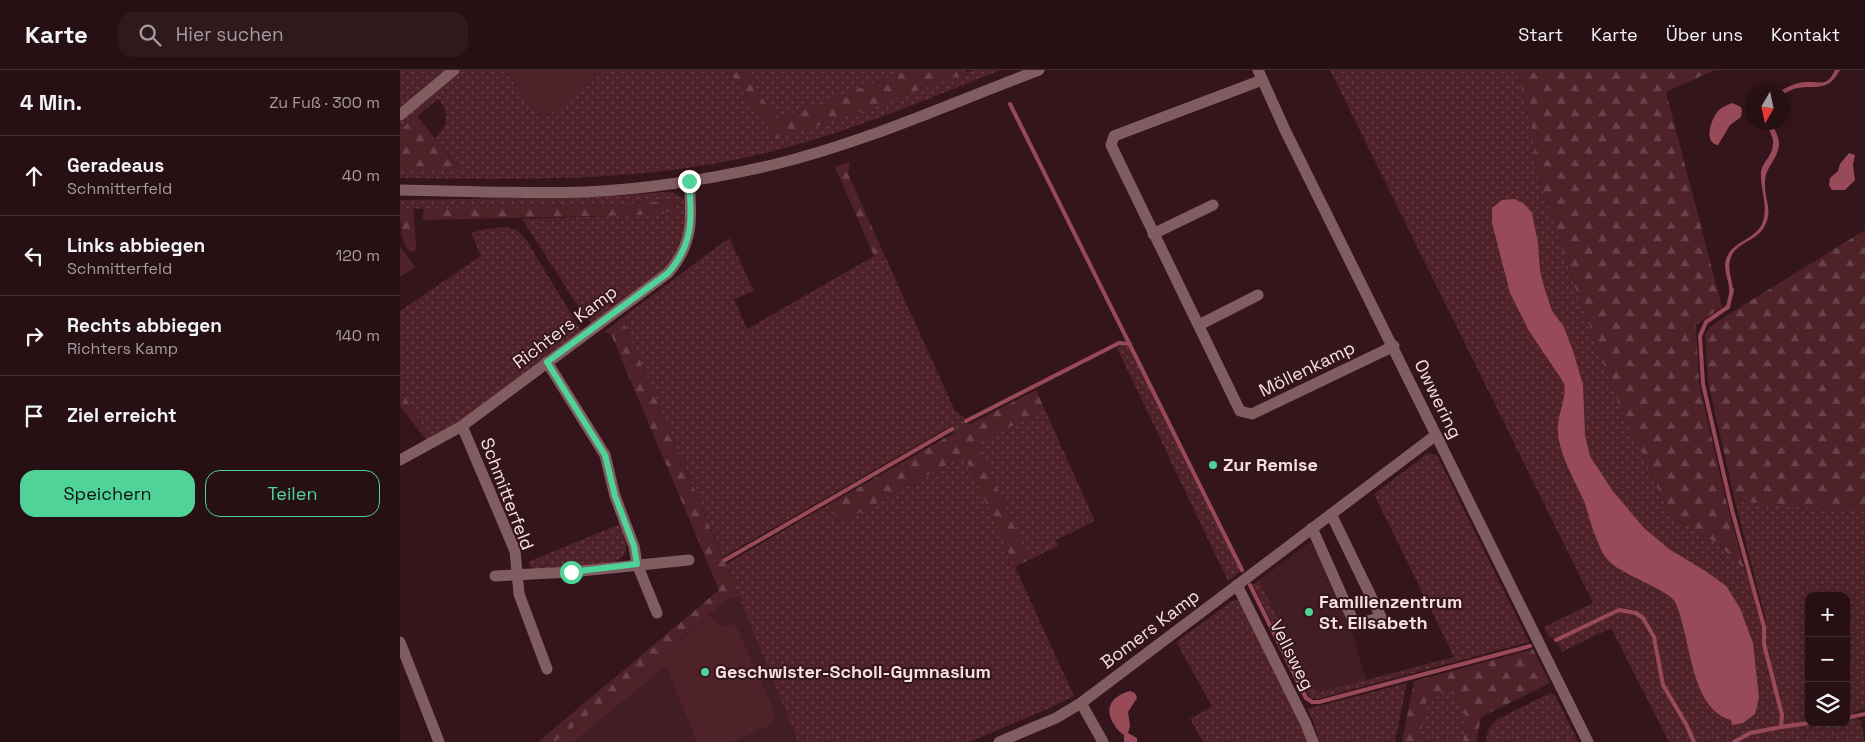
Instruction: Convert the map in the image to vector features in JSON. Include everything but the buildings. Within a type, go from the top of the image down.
[{"type":"street","points":[[400,115],[454,70]]},
{"type":"street","points":[[400,190],[540,193],[587,192],[689,181],[774,165],[831,148],[885,130],[1039,70]]},
{"type":"street","name":"Möllenkamp","points":[[1260,75],[1114,136],[1111,145],[1240,411],[1252,414],[1394,346]]},
{"type":"street","name":"Owwering","points":[[1260,75],[1285,130],[1394,346],[1588,742]]},
{"type":"street","name":"Richters Kamp","points":[[400,460],[462,426],[668,273],[685,248],[689,234],[691,210],[689,181]]},
{"type":"street","points":[[1153,234],[1213,205]]},
{"type":"street","points":[[1198,325],[1258,295]]},
{"type":"street","points":[[547,362],[605,455],[615,496],[634,546],[637,564],[656,613]]},
{"type":"street","name":"Schmitterfeld","points":[[462,426],[515,551],[519,594],[547,670]]},
{"type":"street","name":"Bomers Kamp","points":[[999,742],[1056,718],[1081,704],[1436,435]]},
{"type":"street","points":[[1312,528],[1356,624],[1381,618],[1331,514]]},
{"type":"street","name":"Schmitterfeld","points":[[495,576],[571,572],[689,560]]},
{"type":"street","name":"Vellsweg","points":[[1237,585],[1306,724],[1313,742]]},
{"type":"street","points":[[400,642],[439,742]]},
{"type":"street","points":[[1081,704],[1103,742]]},
{"type":"shaded area","points":[[1835,70],[1840,70],[1828,84],[1790,91],[1790,86],[1798,83],[1819,83],[1826,81]]},
{"type":"shaded area","points":[[1732,103],[1741,107],[1741,117],[1730,125],[1718,145],[1713,143],[1710,130],[1713,119],[1720,110]]},
{"type":"shaded area","points":[[1769,130],[1775,130],[1779,144],[1766,177],[1767,221],[1761,232],[1738,248],[1731,257],[1729,267],[1733,295],[1729,294],[1725,266],[1727,257],[1734,247],[1758,231],[1764,220],[1765,206],[1761,172],[1773,148]]},
{"type":"shaded area","points":[[1849,153],[1855,155],[1853,165],[1855,180],[1845,190],[1832,190],[1829,185],[1830,178],[1838,171],[1840,164]]},
{"type":"shaded area","points":[[1515,199],[1524,204],[1532,213],[1538,243],[1540,271],[1545,290],[1552,311],[1564,327],[1574,354],[1583,385],[1585,435],[1590,456],[1612,490],[1644,528],[1669,549],[1726,586],[1740,608],[1753,643],[1759,698],[1755,714],[1743,723],[1732,725],[1731,720],[1717,713],[1707,701],[1693,669],[1675,602],[1665,593],[1617,568],[1607,559],[1601,549],[1584,501],[1561,448],[1558,425],[1565,389],[1564,383],[1529,331],[1510,293],[1492,223],[1492,208],[1502,200]]},
{"type":"shaded area","name":"Familienzentrum St. Elisabeth","points":[[1310,542],[1314,546],[1343,605],[1345,619],[1353,635],[1366,680],[1320,692],[1312,688],[1259,580]]},
{"type":"shaded area","name":"Geschwister-Scholl-Gymnasium","points":[[739,596],[798,742],[556,742],[724,602]]},
{"type":"shaded area","points":[[1130,691],[1135,693],[1137,698],[1128,712],[1130,726],[1128,733],[1137,738],[1137,742],[1124,742],[1124,735],[1114,725],[1109,712],[1115,699]]},
{"type":"green space","points":[[400,70],[449,70],[400,111]]},
{"type":"green space","points":[[459,70],[504,70],[543,120],[606,70],[728,70],[774,136],[974,70],[1001,70],[895,112],[824,137],[750,157],[713,164],[674,170],[596,177],[518,179],[400,178],[400,168],[460,169],[435,139],[443,129],[446,119],[442,104],[438,99],[400,130],[400,118]]},
{"type":"green space","points":[[504,70],[604,70],[605,71],[543,120]]},
{"type":"green space","points":[[728,70],[743,70],[777,119],[909,70],[965,70],[967,73],[776,139]]},
{"type":"green space","points":[[743,70],[909,70],[777,119]]},
{"type":"green space","points":[[1330,70],[1516,70],[1531,120],[1537,174],[1575,287],[1619,405],[1672,518],[1717,543],[1745,570],[1767,625],[1735,501],[1865,512],[1865,709],[1852,713],[1858,720],[1861,720],[1865,742],[1669,742],[1611,628],[1562,652],[1556,640],[1549,637],[1544,627],[1593,603]]},
{"type":"green space","points":[[1516,70],[1715,70],[1666,92],[1722,307],[1696,325],[1699,383],[1727,504],[1745,570],[1717,543],[1672,518],[1619,405],[1575,287],[1537,174],[1531,120]]},
{"type":"green space","points":[[417,116],[460,170],[400,168],[400,130]]},
{"type":"green space","points":[[850,162],[848,174],[888,263],[874,256],[835,167]]},
{"type":"green space","points":[[675,193],[684,199],[687,211],[683,236],[672,263],[593,324],[587,320],[522,219],[641,215],[663,211],[672,212],[677,217],[677,209],[673,201],[580,206],[400,209],[400,200],[595,197]]},
{"type":"green space","points":[[673,201],[677,209],[677,217],[672,212],[663,211],[641,215],[423,220],[424,208],[580,206]]},
{"type":"green space","points":[[413,208],[416,246],[415,251],[411,252],[407,249],[403,238],[400,209]]},
{"type":"green space","points":[[505,227],[517,230],[527,241],[582,332],[465,418],[429,440],[423,436],[427,434],[400,389],[400,311],[481,256],[471,233]]},
{"type":"green space","points":[[1865,230],[1865,512],[1735,501],[1708,382],[1705,335],[1710,327],[1729,314]]},
{"type":"green space","points":[[729,238],[754,291],[734,299],[747,329],[874,256],[888,263],[955,411],[965,418],[968,425],[954,433],[951,426],[723,557],[624,323],[626,315]]},
{"type":"green space","points":[[400,246],[415,267],[400,277]]},
{"type":"green space","points":[[626,315],[624,323],[739,596],[724,602],[556,742],[538,742],[719,590],[611,334],[604,332]]},
{"type":"green space","points":[[1121,346],[1129,347],[1241,571],[1228,581],[1117,348]]},
{"type":"green space","points":[[400,389],[427,434],[423,436],[400,406]]},
{"type":"green space","points":[[1036,390],[1045,410],[977,443],[1029,560],[1015,567],[964,455],[839,524],[831,503],[968,425]]},
{"type":"green space","points":[[1045,410],[1095,521],[1056,540],[1058,546],[1029,560],[977,443]]},
{"type":"green space","points":[[1428,453],[1437,455],[1529,642],[1317,699],[1311,698],[1253,585],[1259,580],[1312,688],[1320,692],[1454,657],[1374,494]]},
{"type":"green space","points":[[964,455],[1074,696],[969,742],[798,742],[726,564],[831,503],[839,524]]},
{"type":"green space","points":[[620,524],[625,536],[625,552],[618,560],[611,563],[533,569],[528,562]]},
{"type":"green space","points":[[1237,600],[1243,604],[1308,742],[1203,742],[1190,719],[1212,706],[1176,642],[1232,601]]},
{"type":"green space","points":[[710,615],[720,626],[731,624],[737,628],[775,713],[773,724],[732,742],[697,742],[666,666],[573,742],[555,742]]},
{"type":"green space","points":[[1533,649],[1550,683],[1481,717],[1476,742],[1463,742],[1467,719],[1453,689],[1431,694],[1427,699],[1419,742],[1402,742],[1414,681]]},
{"type":"green space","points":[[1407,683],[1395,742],[1319,742],[1314,723],[1307,709]]},
{"type":"green space","points":[[1454,689],[1467,719],[1463,742],[1419,742],[1427,699],[1431,694]]},
{"type":"green space","points":[[1550,693],[1555,695],[1578,742],[1486,742],[1488,730],[1496,720]]},
{"type":"waterway","points":[[1010,104],[1242,570]]},
{"type":"waterway","points":[[1732,290],[1728,307],[1706,322],[1700,336],[1703,384],[1732,510],[1764,627],[1764,644],[1782,715],[1781,727],[1750,733],[1734,742]]},
{"type":"waterway","points":[[966,421],[1119,343],[1130,344]]},
{"type":"waterway","points":[[725,560],[952,429]]},
{"type":"waterway","points":[[1250,585],[1306,698],[1312,702],[1319,702],[1530,646]]},
{"type":"waterway","points":[[1556,640],[1619,610],[1636,613],[1643,618],[1654,637],[1663,685],[1686,724],[1694,742]]},
{"type":"waterway","points":[[1850,717],[1865,714]]},
{"type":"waterway","points":[[1781,727],[1805,724]]},
{"type":"place","name":"Zur Remise","points":[[1213,465]]},
{"type":"place","name":"Familienzentrum St. Elisabeth","points":[[1309,612]]},
{"type":"place","name":"Geschwister-Scholl-Gymnasium","points":[[705,672]]},
{"type":"route","points":[[571,572],[637,564],[634,546],[615,496],[605,455],[547,362],[668,273],[674,266],[685,248],[689,234],[691,210],[689,181]]}]
